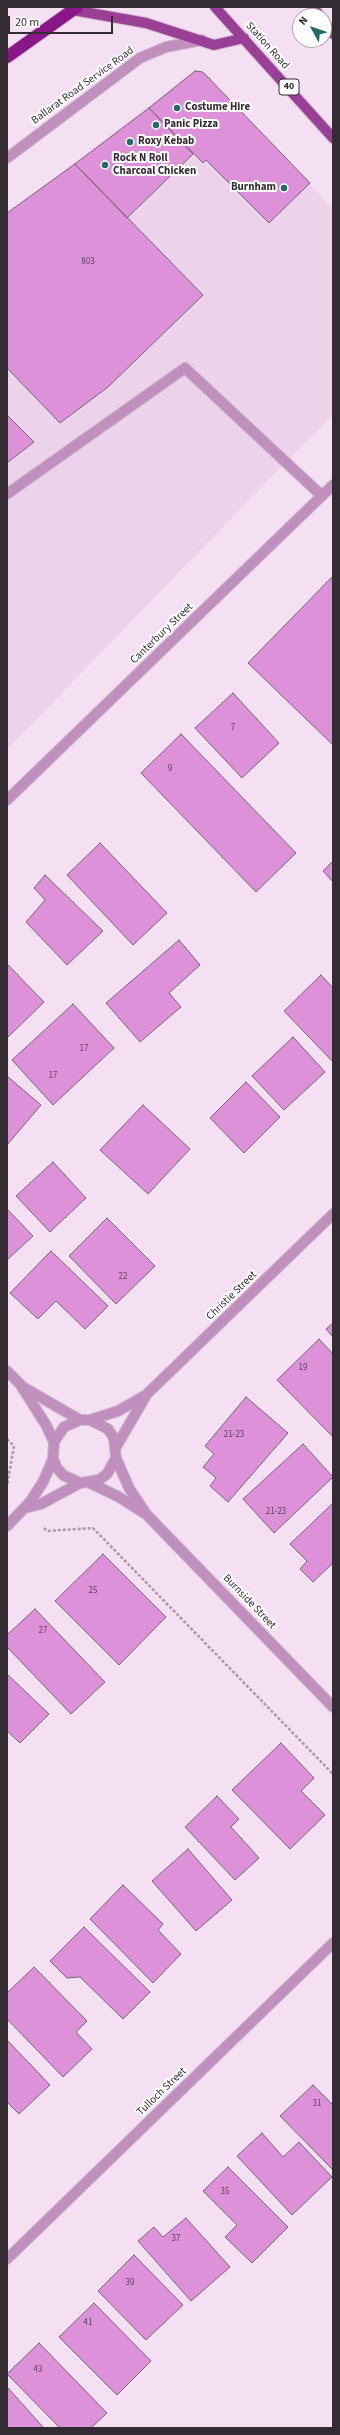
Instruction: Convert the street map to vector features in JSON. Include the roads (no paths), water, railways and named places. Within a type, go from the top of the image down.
[{"type":"highway","points":[[7,57],[75,9]]},
{"type":"main road","name":"Station Road","points":[[215,7],[333,138]]},
{"type":"main road","points":[[75,9],[146,23],[214,45],[244,38]]},
{"type":"street","name":"Ballarat Road Service Road","points":[[7,158],[140,58],[166,46],[202,40]]},
{"type":"street","points":[[7,494],[186,368],[322,496]]},
{"type":"street","name":"Canterbury Street","points":[[7,800],[333,485]]},
{"type":"street","name":"Christie Street","points":[[85,1420],[118,1411],[147,1394],[333,1214]]},
{"type":"street","points":[[7,1371],[20,1384],[46,1425],[54,1442],[53,1459],[43,1482],[25,1508],[7,1526]]},
{"type":"street","points":[[20,1384],[85,1420],[108,1429],[116,1447],[116,1458],[107,1474],[41,1504],[25,1508]]},
{"type":"street","name":"Christie Street","points":[[116,1447],[147,1394]]},
{"type":"street","points":[[54,1442],[64,1427],[85,1420]]},
{"type":"street","name":"Burnside Street","points":[[116,1458],[129,1488],[147,1515],[333,1707]]},
{"type":"street","points":[[53,1459],[63,1476],[85,1483]]},
{"type":"street","name":"Burnside Street","points":[[85,1483],[119,1497],[147,1515]]},
{"type":"street","name":"Tulloch Street","points":[[7,2259],[333,1943]]},
{"type":"place","name":"Costume Hire","points":[[177,108]]},
{"type":"place","name":"Panic Pizza","points":[[156,125]]},
{"type":"place","name":"Roxy Kebab","points":[[130,142]]},
{"type":"place","name":"Rock N Roll Charcoal Chicken","points":[[105,165]]},
{"type":"place","name":"Burnham","points":[[284,188]]}]
